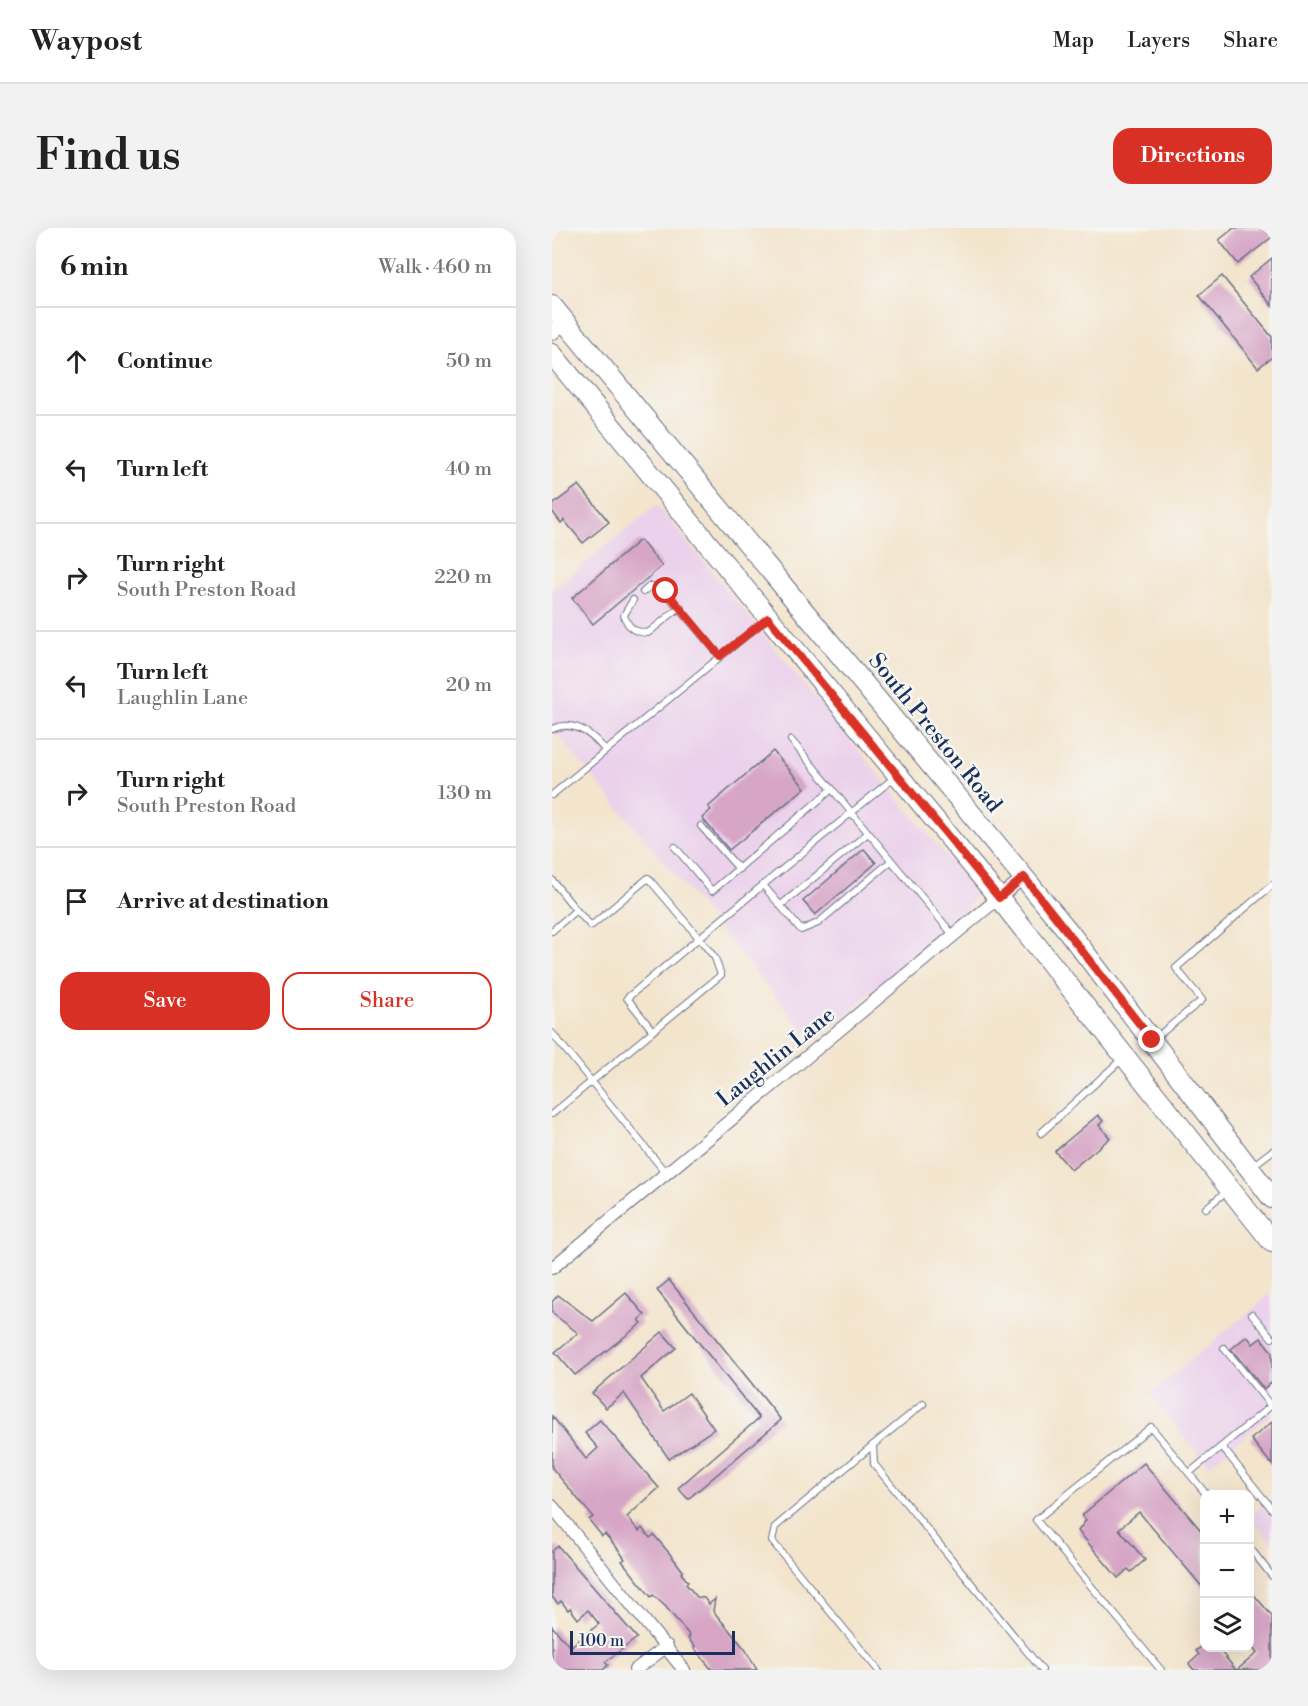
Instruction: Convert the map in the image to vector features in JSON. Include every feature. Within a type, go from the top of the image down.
[{"type":"main road","name":"South Preston Road","points":[[556,320],[1024,877],[1272,1198]]},
{"type":"main road","points":[[552,354],[999,898],[1272,1242]]},
{"type":"street","name":"Laughlin Lane","points":[[552,1268],[1024,877]]},
{"type":"street","points":[[552,1506],[684,1670]]},
{"type":"street","points":[[634,1670],[666,1646]]},
{"type":"lane","points":[[643,592],[650,586],[661,587],[720,656]]},
{"type":"lane","points":[[633,600],[624,615],[627,625],[638,632],[648,633],[680,607]]},
{"type":"lane","points":[[552,795],[768,618]]},
{"type":"lane","points":[[552,729],[559,726],[590,732],[605,750]]},
{"type":"lane","points":[[790,740],[954,936]]},
{"type":"lane","points":[[652,1030],[627,998],[898,775]]},
{"type":"lane","points":[[675,847],[712,891],[832,789]]},
{"type":"lane","points":[[701,826],[738,869]]},
{"type":"lane","points":[[781,905],[868,833]]},
{"type":"lane","points":[[764,885],[801,930],[812,928],[891,861]]},
{"type":"lane","points":[[552,880],[591,926],[648,878],[715,958],[721,975],[552,1114]]},
{"type":"lane","points":[[1152,1040],[1202,1000],[1176,968],[1272,885]]},
{"type":"lane","points":[[552,931],[576,910]]},
{"type":"lane","points":[[552,1033],[666,1173]]},
{"type":"lane","points":[[1041,1133],[1125,1057]]},
{"type":"lane","points":[[1249,1168],[1272,1151]]},
{"type":"lane","points":[[1206,1208],[1229,1189]]},
{"type":"lane","points":[[1252,1314],[1272,1338]]},
{"type":"lane","points":[[1189,1473],[1272,1406],[1224,1348]]},
{"type":"lane","points":[[878,1670],[772,1541],[775,1527],[923,1404]]},
{"type":"lane","points":[[1161,1670],[1036,1520],[1151,1427],[1203,1490]]},
{"type":"lane","points":[[873,1445],[874,1464],[1042,1670]]},
{"type":"lane","points":[[1222,1447],[1272,1509]]},
{"type":"lane","points":[[1254,1553],[1272,1576]]},
{"type":"shaded area","points":[[657,505],[977,894],[962,915],[814,1042],[552,728],[552,590]]},
{"type":"shaded area","points":[[1272,1293],[1272,1414],[1208,1466],[1150,1394]]},
{"type":"shaded area","points":[[1272,1498],[1272,1543],[1254,1521],[1254,1513]]},
{"type":"building","points":[[1234,228],[1272,228],[1272,237],[1238,264],[1219,240]]},
{"type":"building","points":[[1272,258],[1272,306],[1249,277]]},
{"type":"building","points":[[1222,276],[1272,337],[1272,357],[1258,368],[1199,295]]},
{"type":"building","points":[[579,485],[609,522],[583,543],[564,520],[561,523],[552,511],[552,505]]},
{"type":"building","points":[[640,540],[662,566],[593,624],[572,598]]},
{"type":"building","points":[[773,751],[805,788],[729,850],[702,818],[711,810],[708,807]]},
{"type":"building","points":[[864,849],[876,863],[815,915],[803,901]]},
{"type":"building","points":[[1098,1115],[1103,1121],[1099,1125],[1110,1138],[1071,1170],[1055,1151]]},
{"type":"building","points":[[669,1280],[781,1420],[688,1499],[678,1488],[759,1418],[657,1290]]},
{"type":"building","points":[[626,1293],[645,1315],[639,1320],[642,1323],[575,1375],[555,1352],[578,1333],[552,1313],[552,1302],[558,1295],[593,1321]]},
{"type":"building","points":[[662,1332],[676,1348],[641,1378],[664,1411],[689,1393],[714,1429],[669,1459],[624,1393],[606,1408],[592,1393]]},
{"type":"building","points":[[1247,1336],[1253,1344],[1261,1338],[1272,1352],[1272,1382],[1264,1389],[1231,1349]]},
{"type":"building","points":[[552,1416],[586,1459],[598,1448],[585,1433],[600,1420],[659,1488],[627,1517],[639,1531],[642,1528],[650,1538],[654,1535],[683,1571],[681,1573],[688,1582],[686,1584],[697,1597],[704,1598],[709,1604],[715,1599],[713,1611],[745,1649],[757,1670],[712,1670],[694,1648],[688,1638],[690,1636],[665,1606],[653,1595],[651,1597],[622,1561],[625,1559],[618,1549],[605,1534],[602,1536],[589,1520],[593,1517],[552,1468]]},
{"type":"building","points":[[1272,1422],[1272,1465],[1251,1439]]},
{"type":"building","points":[[1144,1463],[1200,1529],[1200,1584],[1139,1512],[1119,1529],[1145,1560],[1131,1572],[1128,1569],[1118,1578],[1078,1531],[1086,1520],[1082,1515]]},
{"type":"building","points":[[558,1546],[637,1638],[605,1662],[608,1665],[603,1670],[552,1670],[552,1626],[570,1647],[599,1624],[588,1610],[578,1619],[570,1608],[568,1610],[561,1601],[558,1604],[552,1597],[552,1551]]},
{"type":"building","points":[[1254,1595],[1272,1616],[1272,1670],[1237,1670],[1257,1653],[1254,1650]]},
{"type":"building","points":[[1200,1648],[1200,1652],[1221,1652],[1236,1670],[1194,1670],[1189,1664],[1199,1655],[1196,1651]]},
{"type":"route","points":[[666,591],[720,656],[768,618],[999,898],[1024,877],[1152,1040]]}]
